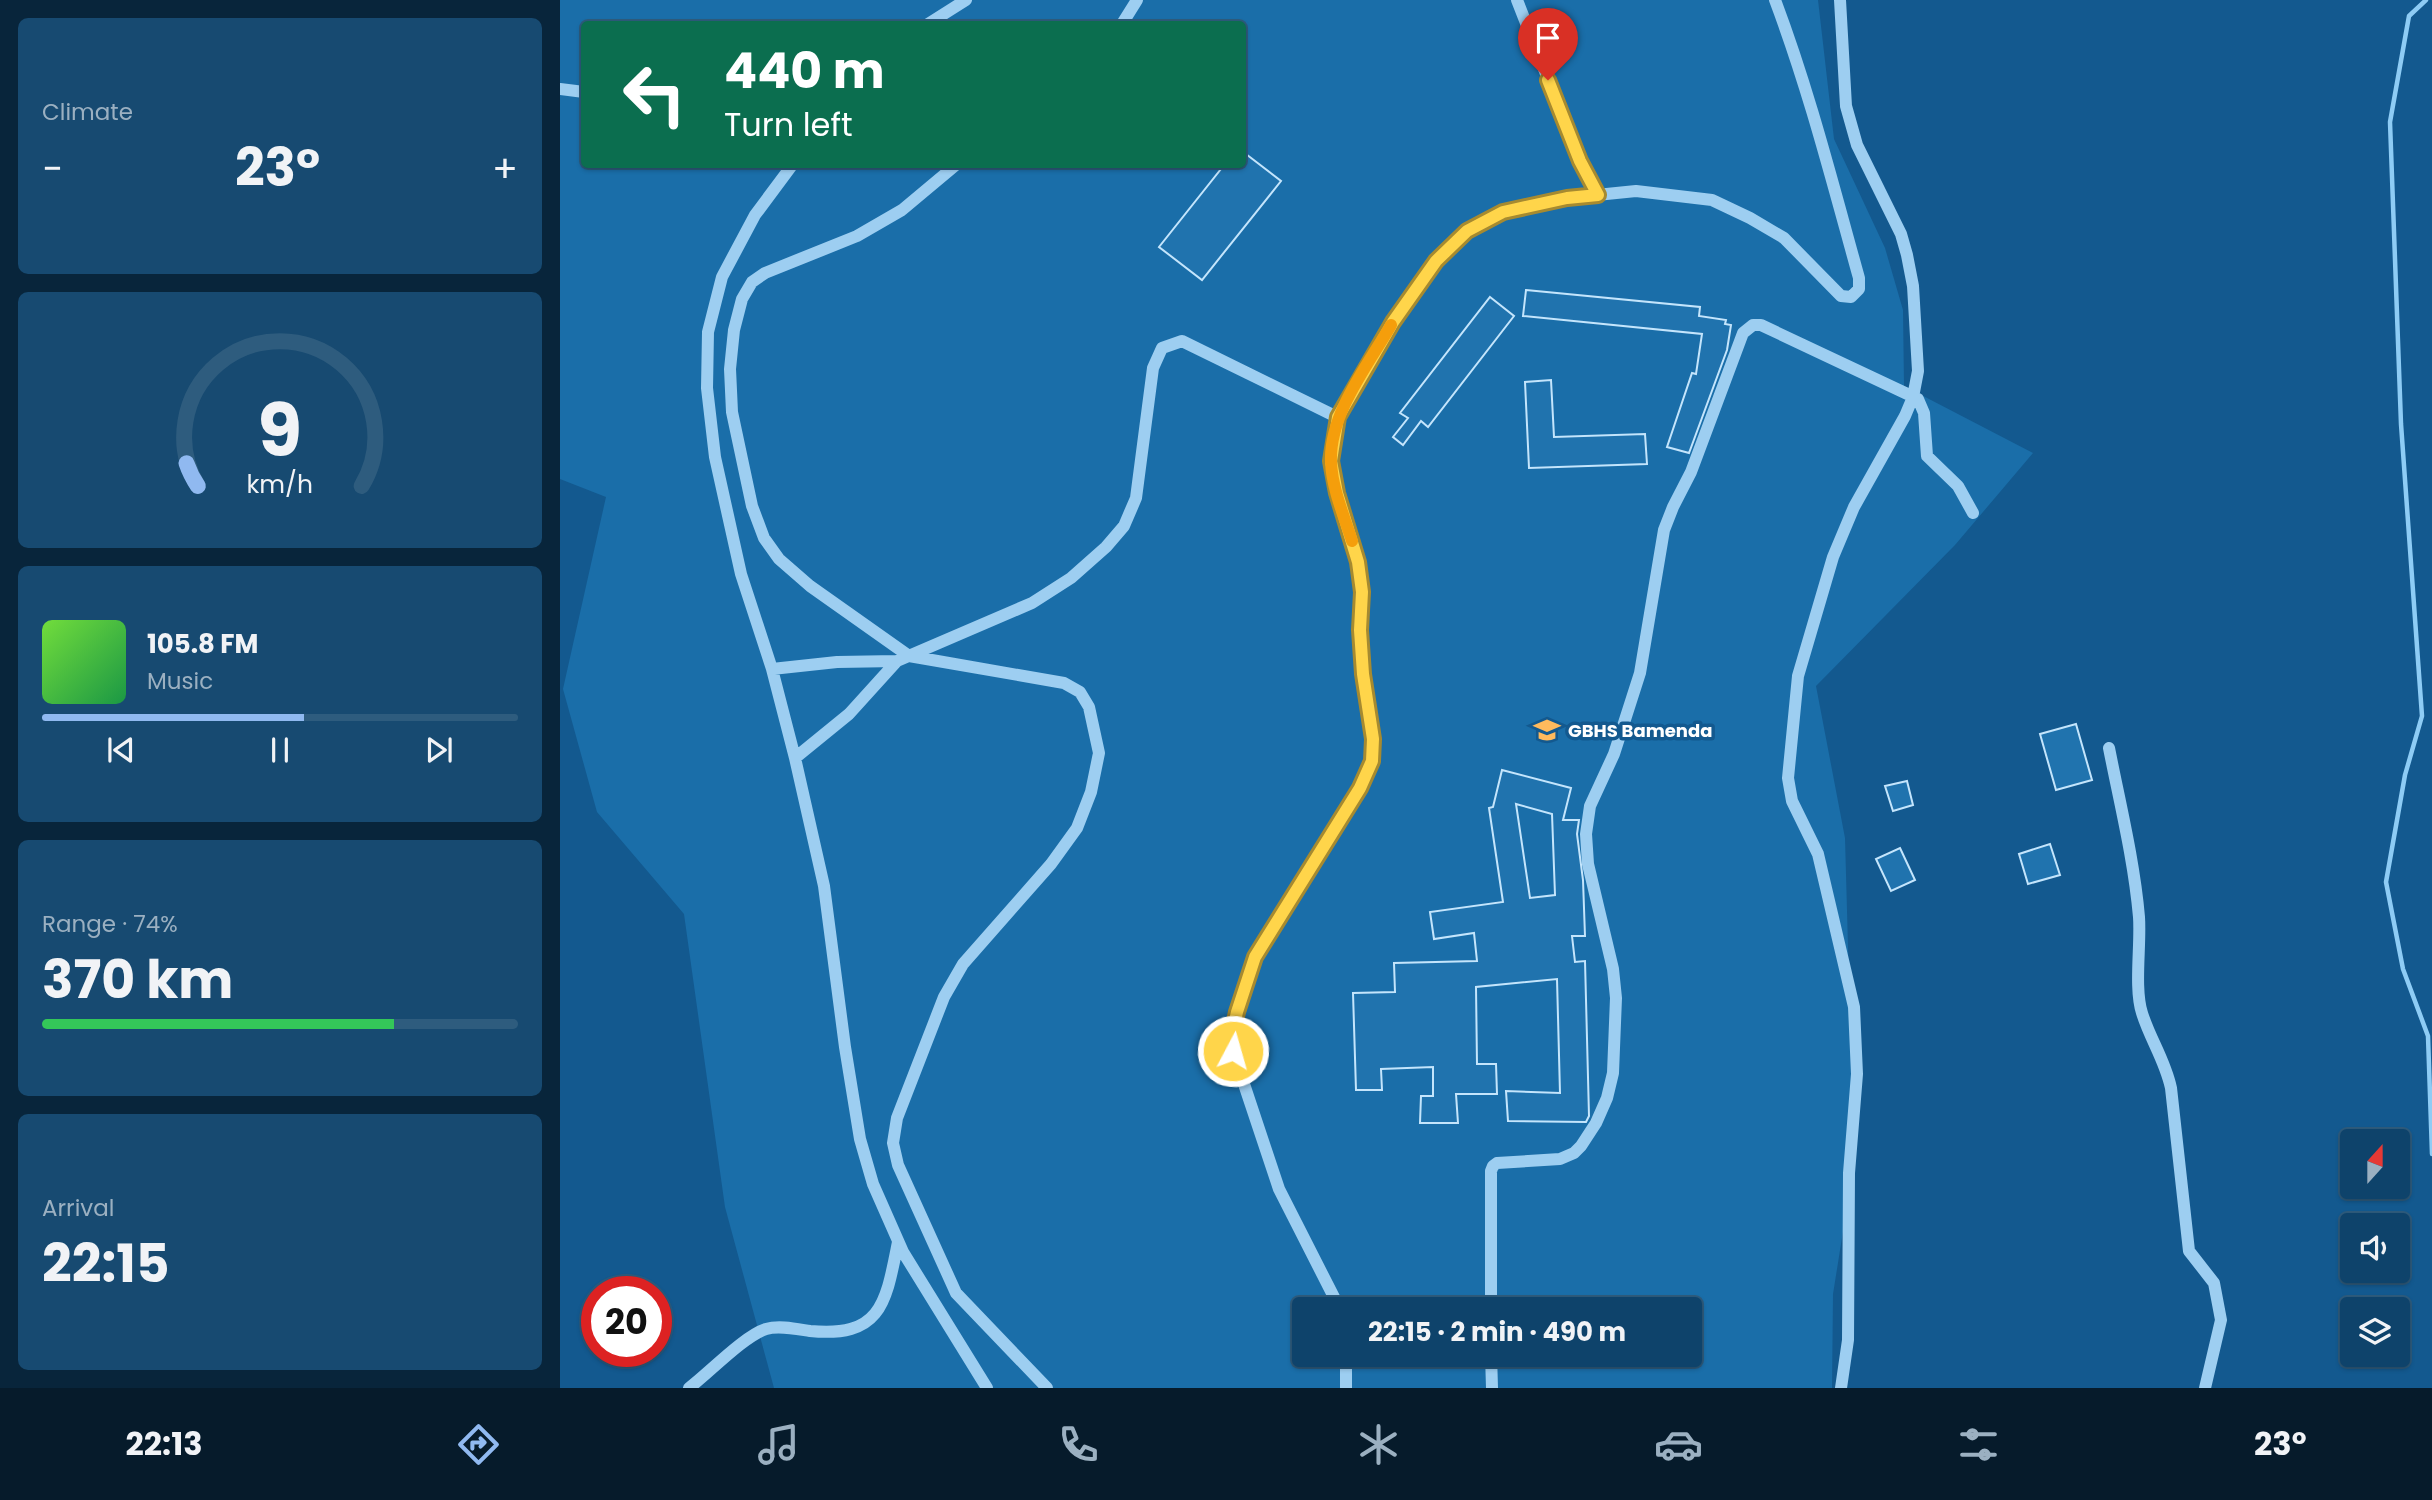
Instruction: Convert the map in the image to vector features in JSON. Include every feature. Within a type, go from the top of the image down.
[{"type":"street","points":[[933,21],[966,0]]},
{"type":"street","points":[[1124,21],[1137,0]]},
{"type":"street","points":[[1517,0],[1580,161],[1598,195]]},
{"type":"street","points":[[1334,1297],[1279,1189],[1233,1051],[1232,1035],[1255,957],[1360,788],[1372,761],[1373,739],[1363,674],[1360,630],[1362,592],[1358,562],[1337,493],[1331,461],[1338,417],[1393,322],[1436,261],[1467,231],[1503,212],[1567,198],[1636,191],[1712,200],[1784,238],[1841,296],[1851,297],[1859,289],[1859,278],[1791,44],[1775,0]]},
{"type":"street","points":[[1840,0],[1846,106],[1857,145],[1901,234],[1913,286],[1919,371],[1905,416],[1854,507],[1833,557],[1798,676],[1788,778],[1791,801],[1818,855],[1854,1007],[1857,1073],[1849,1173],[1848,1340],[1841,1388]]},
{"type":"street","points":[[560,89],[581,92]]},
{"type":"street","points":[[790,168],[755,215],[722,278],[708,332],[707,388],[715,457],[741,574],[772,669],[796,758],[824,886],[860,1139],[873,1184],[898,1242],[988,1388]]},
{"type":"street","points":[[903,659],[810,586],[779,559],[764,538],[752,506],[732,412],[730,369],[734,330],[742,299],[752,282],[765,273],[857,236],[902,210],[952,168]]},
{"type":"street","points":[[1491,1297],[1493,1166],[1497,1163],[1560,1159],[1573,1153],[1596,1123],[1607,1098],[1613,1073],[1616,998],[1608,944],[1588,864],[1586,834],[1590,806],[1614,754],[1640,673],[1664,530],[1672,507],[1691,472],[1743,333],[1752,325],[1761,325],[1913,397],[1922,404],[1927,456],[1930,462],[1958,486],[1973,513]]},
{"type":"street","points":[[796,758],[849,714],[903,659],[1031,603],[1071,578],[1106,547],[1124,526],[1136,498],[1153,368],[1162,348],[1182,341],[1338,417]]},
{"type":"street","points":[[772,669],[903,659],[1064,683],[1080,692],[1089,707],[1098,753],[1091,792],[1077,828],[1051,864],[963,964],[944,997],[897,1118],[893,1143],[898,1165],[956,1293],[1047,1388]]},
{"type":"street","points":[[2109,748],[2136,881],[2141,941],[2138,991],[2142,1013],[2171,1088],[2189,1251],[2214,1283],[2221,1320],[2205,1388]]},
{"type":"street","points":[[689,1388],[750,1337],[767,1328],[833,1333],[852,1329],[869,1320],[888,1292],[898,1242]]},
{"type":"street","points":[[1346,1367],[1346,1388]]},
{"type":"street","points":[[1491,1367],[1492,1388]]},
{"type":"shaded area","points":[[560,0],[1818,0],[1834,139],[1885,248],[1903,310],[1904,386],[2033,453],[1955,545],[1816,686],[1845,838],[1854,1163],[1833,1294],[1832,1388],[774,1388],[725,1207],[684,914],[597,812],[563,689],[606,497],[560,479]]},
{"type":"building","points":[[1246,154],[1281,181],[1202,280],[1159,247],[1222,168],[1246,168]]},
{"type":"building","points":[[1526,290],[1700,307],[1699,316],[1726,320],[1725,324],[1731,325],[1727,350],[1689,453],[1667,447],[1692,373],[1696,374],[1702,334],[1523,316]]},
{"type":"building","points":[[1490,297],[1514,316],[1428,427],[1421,421],[1403,445],[1393,437],[1408,418],[1400,413]]},
{"type":"building","points":[[1551,380],[1554,437],[1645,434],[1647,464],[1529,468],[1525,382]]},
{"type":"building","points":[[2076,724],[2092,780],[2056,790],[2040,734]]},
{"type":"building","points":[[1502,770],[1571,788],[1563,820],[1579,820],[1577,834],[1583,880],[1585,936],[1572,936],[1575,962],[1585,961],[1589,1116],[1586,1122],[1508,1121],[1506,1091],[1560,1093],[1557,979],[1476,987],[1477,1064],[1496,1064],[1497,1094],[1456,1094],[1458,1123],[1420,1123],[1421,1096],[1433,1096],[1433,1067],[1381,1069],[1382,1090],[1356,1090],[1353,993],[1395,992],[1394,963],[1477,961],[1474,933],[1434,939],[1430,912],[1503,902],[1489,808],[1493,807]],"holes":[[[1516,804],[1552,814],[1555,895],[1530,898]]]},
{"type":"building","points":[[1907,781],[1913,805],[1893,811],[1885,786]]},
{"type":"building","points":[[2050,844],[2060,875],[2028,884],[2019,854]]},
{"type":"building","points":[[1900,848],[1915,880],[1891,891],[1876,859]]},
{"type":"waterway","points":[[2426,0],[2409,16],[2390,122],[2401,424],[2422,716],[2405,775],[2386,882],[2403,969],[2428,1036],[2432,1154]]},
{"type":"slow traffic","points":[[1352,541],[1337,493],[1331,461],[1338,417],[1391,325]]},
{"type":"place","name":"GBHS Bamenda","points":[[1547,730]]},
{"type":"route","points":[[1233,1051],[1232,1035],[1237,1012],[1255,957],[1360,788],[1372,761],[1373,739],[1363,674],[1360,630],[1362,592],[1358,562],[1337,493],[1331,461],[1338,417],[1393,322],[1436,261],[1467,231],[1503,212],[1567,198],[1598,195],[1580,161],[1548,80]]}]
